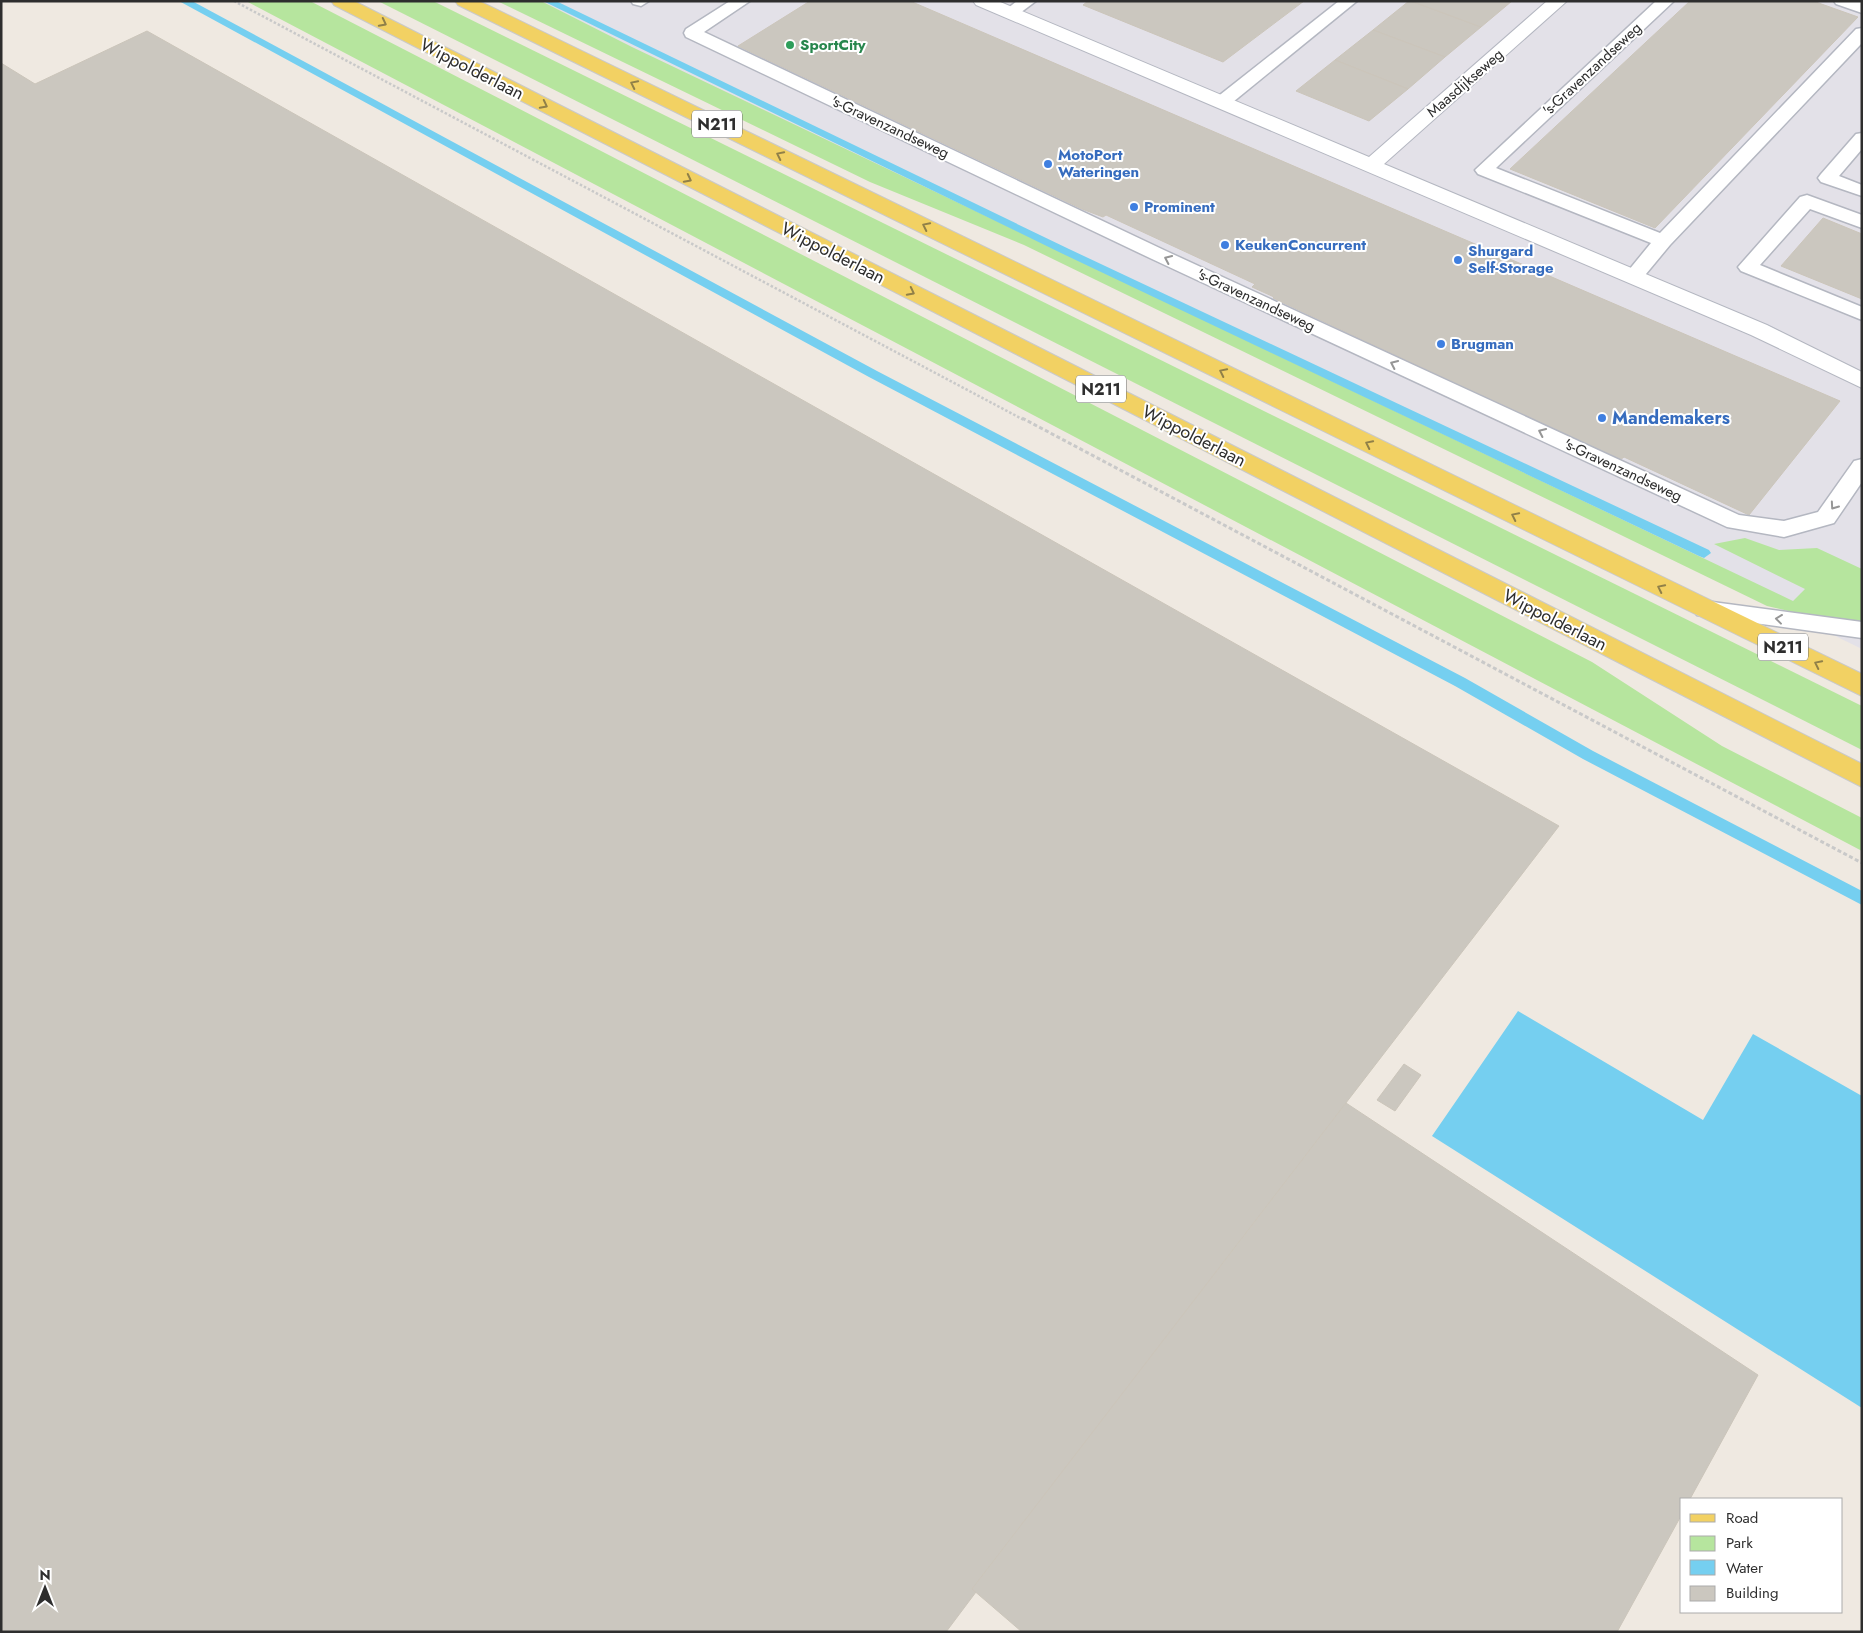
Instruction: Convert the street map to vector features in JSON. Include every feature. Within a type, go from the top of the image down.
[{"type":"main road","name":"Wippolderlaan","points":[[340,1],[1862,776]]},
{"type":"main road","name":"N211","points":[[464,1],[1862,686]]},
{"type":"street","points":[[982,1],[1634,276],[1759,330],[1862,381]]},
{"type":"street","name":"Maasdijkseweg","points":[[1371,165],[1555,2]]},
{"type":"lane","name":"'s-Gravenzandseweg","points":[[742,1],[692,33],[1159,255],[1735,522],[1784,529],[1826,518],[1862,466]]},
{"type":"lane","points":[[1010,13],[1028,1]]},
{"type":"lane","points":[[1222,102],[1348,1]]},
{"type":"lane","name":"'s-Gravenzandseweg","points":[[1663,241],[1484,170],[1666,1]]},
{"type":"lane","points":[[1842,1],[1862,8]]},
{"type":"lane","points":[[1634,276],[1663,241],[1862,33]]},
{"type":"lane","points":[[1862,138],[1826,178],[1862,191]]},
{"type":"lane","points":[[1862,222],[1807,201],[1748,267],[1862,314]]},
{"type":"lane","points":[[1704,609],[1862,630]]},
{"type":"path","points":[[234,1],[1862,863]]},
{"type":"shaded area","points":[[533,1],[1862,1],[1862,649]]},
{"type":"green space","points":[[246,1],[310,1],[1592,662],[1722,746],[1862,818],[1862,851]]},
{"type":"green space","points":[[378,1],[433,1],[1862,706],[1862,750]]},
{"type":"green space","points":[[497,1],[541,1],[632,47],[1793,601],[1805,589],[1714,544],[1745,538],[1779,550],[1817,548],[1862,569],[1862,621],[1822,619],[1767,606],[1024,245],[870,182]]},
{"type":"water","points":[[1518,1011],[1703,1120],[1753,1034],[1862,1096],[1862,1408],[1432,1136]]},
{"type":"building","points":[[810,1],[910,1],[1840,401],[1749,515],[1624,457],[1620,460],[1273,298],[1252,287],[1255,284],[1106,215],[1103,217],[1082,209],[738,46]]},
{"type":"building","points":[[1088,1],[1304,1],[1223,62],[1083,5]]},
{"type":"building","points":[[1409,1],[1481,27],[1445,57],[1373,30]]},
{"type":"building","points":[[1411,1],[1512,1],[1481,27]]},
{"type":"building","points":[[1690,1],[1813,1],[1858,17],[1655,228],[1510,169]]},
{"type":"building","points":[[1373,30],[1445,57],[1408,89],[1335,60]]},
{"type":"building","points":[[147,31],[1559,826],[972,1589],[976,1592],[946,1632],[1,1632],[1,63],[35,84]]},
{"type":"building","points":[[1335,60],[1408,89],[1369,121],[1296,91]]},
{"type":"building","points":[[1823,218],[1862,234],[1862,299],[1781,266]]},
{"type":"building","points":[[1404,1064],[1421,1075],[1395,1111],[1377,1100]]},
{"type":"building","points":[[1346,1103],[1758,1375],[1691,1498],[1680,1498],[1680,1518],[1617,1632],[1022,1632],[972,1589]]},
{"type":"waterway","points":[[184,1],[873,374],[1460,682],[1588,755],[1862,899]]},
{"type":"waterway","points":[[548,1],[1065,251],[1704,553]]},
{"type":"place","name":"SportCity","points":[[790,45]]},
{"type":"place","name":"MotoPort Wateringen","points":[[1048,164]]},
{"type":"place","name":"Prominent","points":[[1134,207]]},
{"type":"place","name":"KeukenConcurrent","points":[[1225,245]]},
{"type":"place","name":"Shurgard Self-Storage","points":[[1458,260]]},
{"type":"place","name":"Brugman","points":[[1441,344]]},
{"type":"place","name":"Mandemakers","points":[[1602,418]]}]
